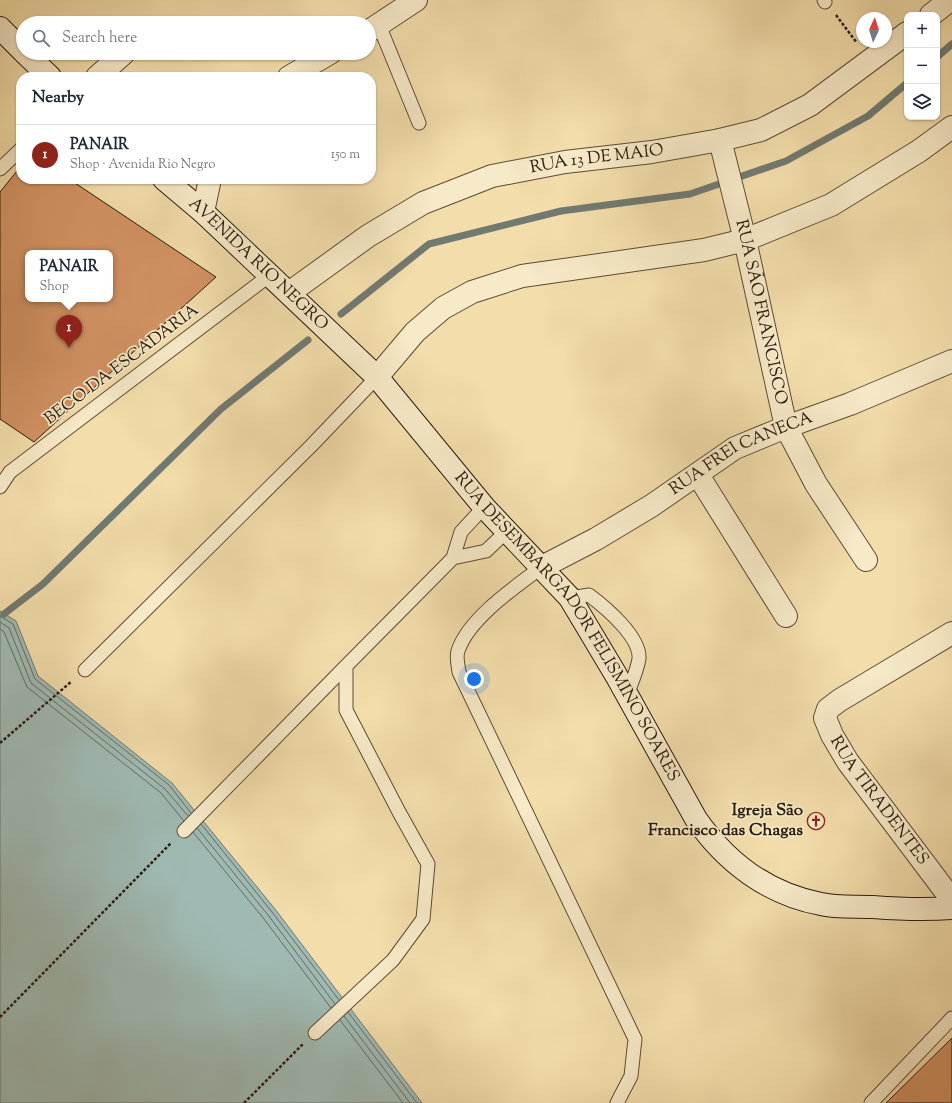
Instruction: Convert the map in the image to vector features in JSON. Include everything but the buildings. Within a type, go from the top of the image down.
[{"type":"street","points":[[935,12],[950,0]]},
{"type":"street","points":[[376,27],[410,2]]},
{"type":"street","points":[[0,28],[16,44]]},
{"type":"street","name":"RUA 13 DE MAIO","points":[[288,293],[368,236],[423,203],[492,176],[565,162],[721,145],[761,130],[810,105],[904,35]]},
{"type":"street","points":[[32,60],[45,72]]},
{"type":"street","points":[[103,72],[116,60]]},
{"type":"street","points":[[298,72],[318,60]]},
{"type":"street","points":[[377,377],[415,332],[443,308],[472,292],[522,276],[704,250],[743,233],[831,205],[919,151],[952,127]]},
{"type":"street","name":"RUA SÃO FRANCISCO","points":[[721,145],[743,233],[786,427],[816,484],[866,560]]},
{"type":"street","name":"AVENIDA RIO NEGRO","points":[[170,184],[204,212],[333,335]]},
{"type":"street","points":[[204,212],[209,184]]},
{"type":"street","name":"RUA DESEMBARGADOR FELISMINO SOARES","points":[[333,335],[377,377],[484,507],[570,598],[627,695],[696,819],[708,837],[731,860],[751,876],[783,892],[821,905],[902,909],[952,908]]},
{"type":"street","name":"RUA FREI CANECA","points":[[542,567],[596,539],[698,475],[735,448],[786,427],[850,404],[952,361]]},
{"type":"street","points":[[698,475],[786,616]]},
{"type":"street","name":"RUA TIRADENTES","points":[[952,633],[840,700],[828,709],[826,714],[826,723],[848,762],[952,900]]},
{"type":"lane","points":[[376,32],[419,123]]},
{"type":"lane","points":[[0,169],[16,153]]},
{"type":"lane","name":"BECO DA ESCADARIA","points":[[0,487],[5,469],[270,275]]},
{"type":"lane","points":[[85,670],[311,446],[377,377]]},
{"type":"lane","points":[[184,831],[453,558],[461,532],[484,507]]},
{"type":"lane","points":[[453,558],[486,552],[507,531]]},
{"type":"lane","points":[[542,567],[504,595],[469,630],[457,651],[459,672],[635,1039],[631,1076],[617,1103]]},
{"type":"lane","points":[[570,598],[589,595],[605,607],[632,635],[639,658],[627,695]]},
{"type":"lane","points":[[315,1033],[393,960],[423,919],[428,864],[346,710],[346,666]]},
{"type":"lane","points":[[871,1103],[952,1018]]},
{"type":"path","points":[[825,1],[871,61]]},
{"type":"path","points":[[0,743],[85,670]]},
{"type":"path","points":[[0,1017],[184,831]]},
{"type":"path","points":[[244,1103],[315,1033]]},
{"type":"water","points":[[0,611],[16,621],[38,676],[172,783],[275,909],[422,1103],[0,1103]]},
{"type":"waterway","points":[[940,54],[952,44]]},
{"type":"waterway","points":[[341,314],[429,244],[561,211],[690,194],[786,161],[868,116],[906,84]]},
{"type":"waterway","points":[[4,614],[43,584],[221,409],[308,340]]},
{"type":"place","name":"PANAIR","points":[[69,348]]},
{"type":"place","name":"Igreja São Francisco das Chagas","points":[[816,821]]}]
